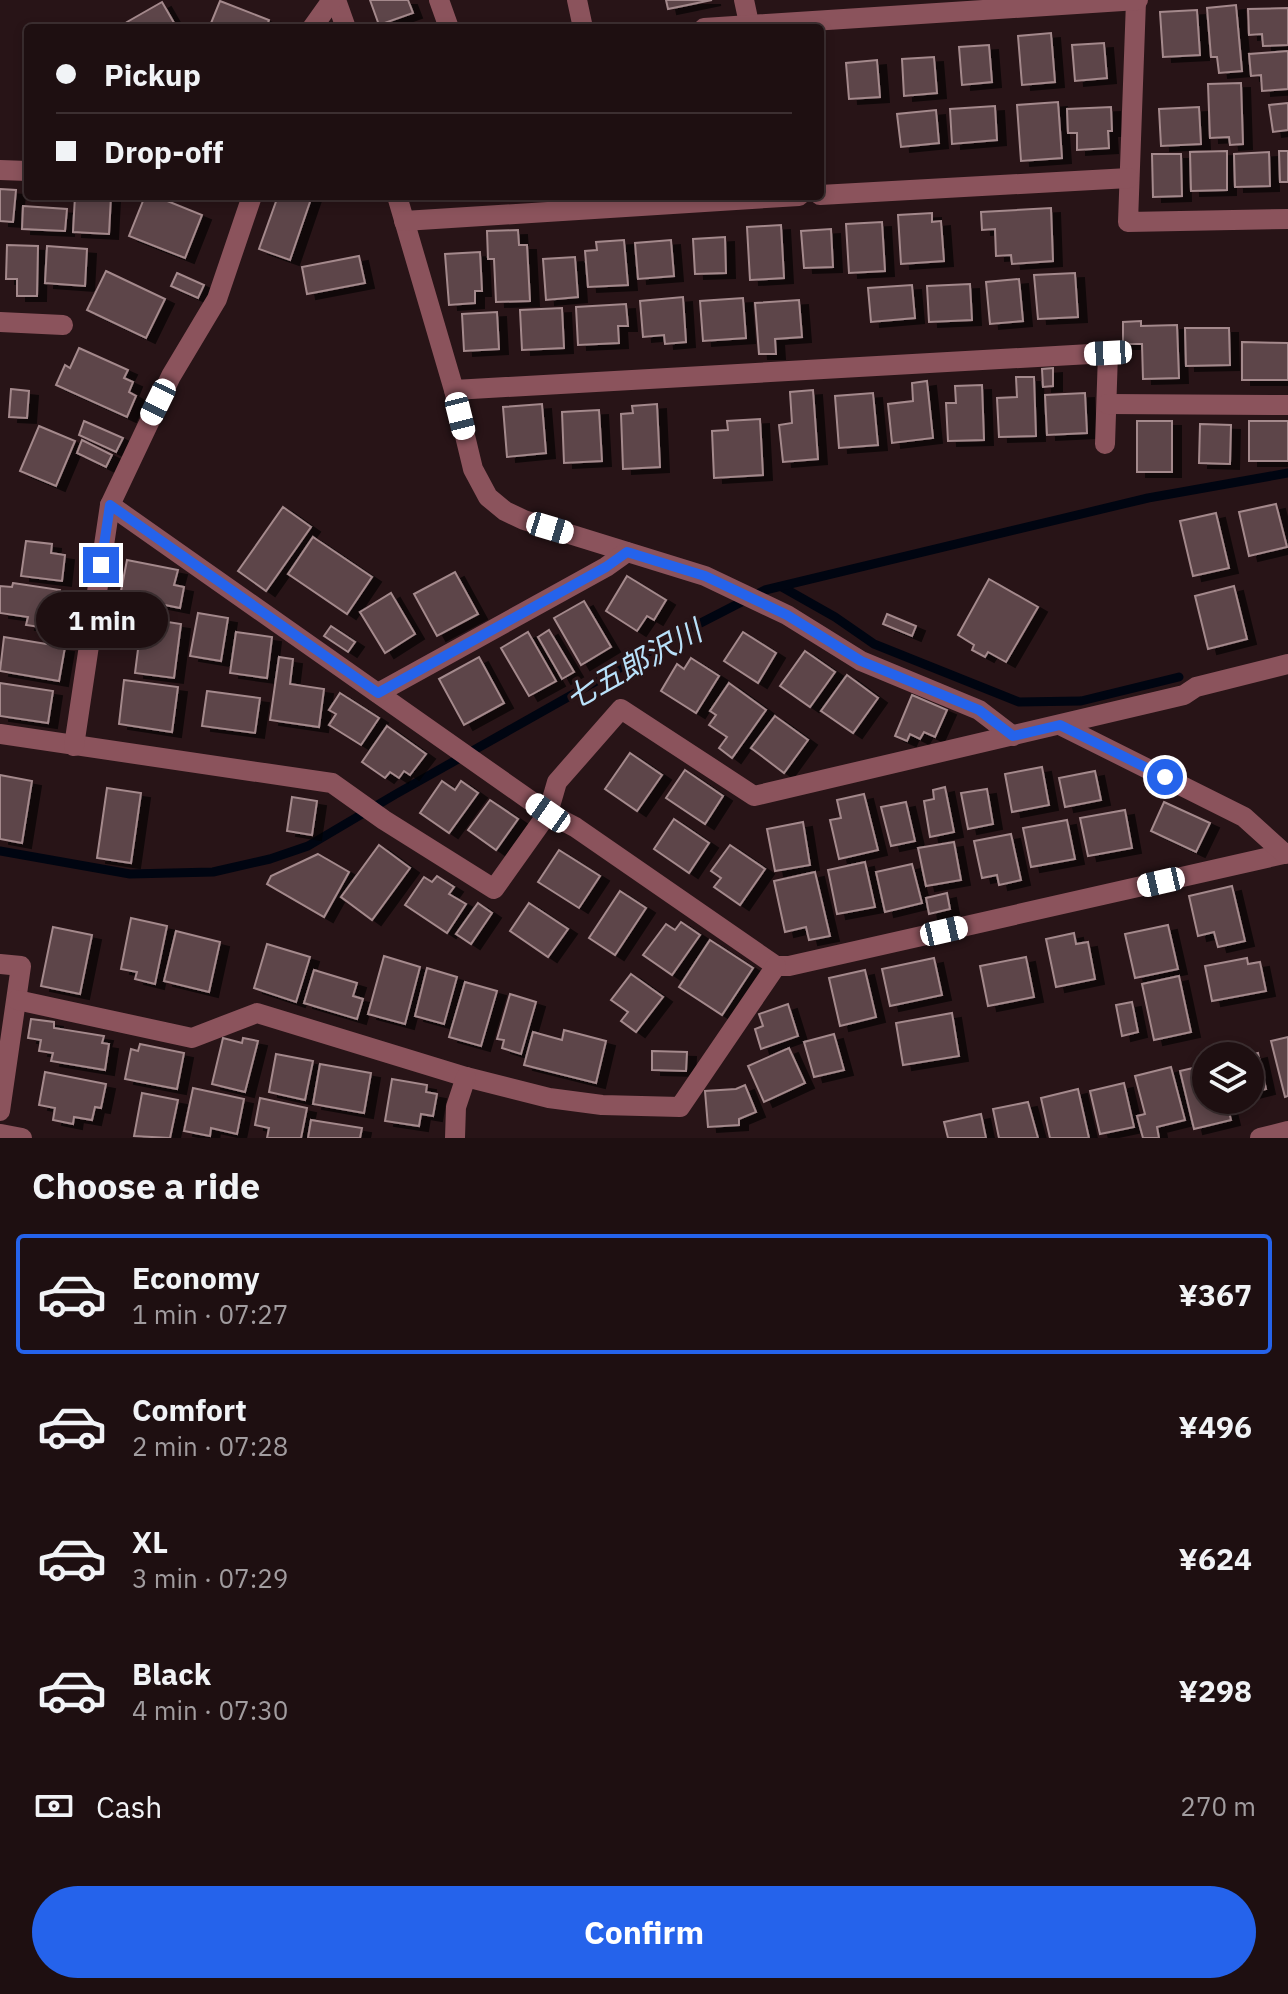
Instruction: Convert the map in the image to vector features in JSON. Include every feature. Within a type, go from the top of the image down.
[{"type":"street","points":[[315,24],[334,0],[344,24]]},
{"type":"street","points":[[439,0],[448,24]]},
{"type":"street","points":[[577,0],[582,24]]},
{"type":"street","points":[[744,0],[749,24]]},
{"type":"street","points":[[775,24],[908,8],[1137,0],[1128,222],[1288,219]]},
{"type":"street","points":[[0,170],[24,171]]},
{"type":"street","points":[[824,195],[1129,178]]},
{"type":"street","points":[[74,746],[110,505],[171,376],[217,299],[251,200]]},
{"type":"street","points":[[398,200],[454,390],[473,469],[488,497],[505,511],[524,520],[705,576],[787,615],[861,661],[979,710],[1013,736]]},
{"type":"street","points":[[404,221],[718,200]]},
{"type":"street","points":[[0,322],[63,325]]},
{"type":"street","points":[[454,390],[1108,353],[1105,444]]},
{"type":"street","points":[[1107,404],[1288,405]]},
{"type":"street","points":[[110,505],[548,813],[575,827],[776,966],[789,966],[1286,853]]},
{"type":"street","points":[[378,693],[606,567],[627,552]]},
{"type":"street","points":[[0,734],[332,783],[384,820],[494,889],[548,813],[557,782],[621,709],[754,796],[1184,695],[1196,687],[1288,664]]},
{"type":"street","points":[[1060,725],[1244,817],[1286,853]]},
{"type":"street","points":[[0,964],[21,966],[0,1111]]},
{"type":"street","points":[[17,1000],[192,1038],[257,1013],[466,1077],[549,1098],[602,1105],[680,1107],[776,966]]},
{"type":"street","points":[[455,1138],[456,1107],[466,1077]]},
{"type":"street","points":[[0,1123],[1,1136],[22,1138]]},
{"type":"street","points":[[1260,1138],[1288,1131]]},
{"type":"building","points":[[370,0],[408,0],[413,13],[379,24]]},
{"type":"building","points":[[666,0],[712,0],[668,9]]},
{"type":"building","points":[[220,1],[269,20],[268,24],[211,24]]},
{"type":"building","points":[[162,2],[175,24],[128,24],[127,22]]},
{"type":"building","points":[[1236,5],[1242,71],[1219,73],[1217,57],[1211,57],[1207,8]]},
{"type":"building","points":[[1288,8],[1288,45],[1263,46],[1262,34],[1249,35],[1248,9]]},
{"type":"building","points":[[1197,10],[1200,55],[1163,57],[1160,12]]},
{"type":"building","points":[[1051,33],[1055,82],[1022,85],[1018,36]]},
{"type":"building","points":[[1104,43],[1107,78],[1075,81],[1072,45]]},
{"type":"building","points":[[989,45],[992,82],[962,85],[959,47]]},
{"type":"building","points":[[1288,51],[1288,89],[1262,91],[1261,75],[1251,76],[1249,54]]},
{"type":"building","points":[[934,57],[937,93],[904,96],[902,59]]},
{"type":"building","points":[[877,60],[880,97],[849,99],[846,63]]},
{"type":"building","points":[[1241,83],[1243,144],[1230,145],[1229,137],[1210,138],[1208,84]]},
{"type":"building","points":[[1058,102],[1062,158],[1021,161],[1017,105]]},
{"type":"building","points":[[1288,103],[1288,130],[1273,132],[1269,105]]},
{"type":"building","points":[[995,106],[997,140],[952,144],[950,109]]},
{"type":"building","points":[[1111,107],[1109,148],[1077,150],[1077,133],[1068,133],[1067,109]]},
{"type":"building","points":[[1199,107],[1201,144],[1161,146],[1159,109]]},
{"type":"building","points":[[936,110],[939,143],[901,147],[897,114]]},
{"type":"building","points":[[1227,151],[1227,190],[1191,191],[1190,152]]},
{"type":"building","points":[[1279,151],[1288,151],[1288,182],[1280,182]]},
{"type":"building","points":[[1269,152],[1270,186],[1235,187],[1234,154]]},
{"type":"building","points":[[1152,154],[1181,154],[1182,196],[1153,197]]},
{"type":"building","points":[[0,189],[16,190],[13,222],[0,221]]},
{"type":"building","points":[[75,200],[111,200],[109,234],[73,232]]},
{"type":"building","points":[[143,200],[165,200],[202,215],[185,258],[129,236]]},
{"type":"building","points":[[277,200],[311,200],[290,260],[259,249]]},
{"type":"building","points":[[23,206],[67,209],[65,231],[22,229]]},
{"type":"building","points":[[1051,208],[1053,261],[1012,264],[1011,255],[996,256],[995,229],[982,230],[981,212]]},
{"type":"building","points":[[932,213],[932,222],[941,221],[944,261],[901,264],[898,215]]},
{"type":"building","points":[[882,222],[885,271],[849,273],[846,224]]},
{"type":"building","points":[[781,225],[784,278],[750,280],[747,227]]},
{"type":"building","points":[[831,229],[833,267],[804,268],[801,231]]},
{"type":"building","points":[[518,230],[519,245],[527,245],[530,301],[496,302],[494,259],[488,259],[487,231]]},
{"type":"building","points":[[725,237],[726,273],[695,274],[693,239]]},
{"type":"building","points":[[624,240],[628,285],[588,287],[585,251],[597,250],[596,242]]},
{"type":"building","points":[[671,240],[674,276],[638,279],[635,243]]},
{"type":"building","points":[[7,245],[38,246],[37,296],[17,296],[17,279],[6,279]]},
{"type":"building","points":[[47,246],[87,249],[85,286],[45,283]]},
{"type":"building","points":[[480,252],[482,291],[475,291],[475,303],[449,305],[445,254]]},
{"type":"building","points":[[359,256],[365,283],[307,294],[302,267]]},
{"type":"building","points":[[575,257],[578,297],[546,300],[543,259]]},
{"type":"building","points":[[106,271],[165,299],[146,338],[87,310]]},
{"type":"building","points":[[177,273],[204,285],[198,298],[171,286]]},
{"type":"building","points":[[1075,273],[1078,317],[1038,319],[1034,275]]},
{"type":"building","points":[[1019,279],[1023,321],[990,324],[986,282]]},
{"type":"building","points":[[970,284],[972,320],[929,322],[927,286]]},
{"type":"building","points":[[912,285],[915,318],[871,322],[868,288]]},
{"type":"building","points":[[683,297],[686,342],[665,344],[664,335],[643,337],[640,301]]},
{"type":"building","points":[[743,298],[746,338],[703,341],[700,301]]},
{"type":"building","points":[[799,300],[802,337],[775,339],[776,354],[759,354],[755,303]]},
{"type":"building","points":[[626,304],[628,326],[618,326],[619,343],[578,345],[576,307]]},
{"type":"building","points":[[562,308],[564,348],[522,350],[520,310]]},
{"type":"building","points":[[497,312],[499,349],[464,351],[462,314]]},
{"type":"building","points":[[1141,321],[1141,326],[1177,325],[1179,378],[1143,379],[1142,344],[1123,344],[1123,322]]},
{"type":"building","points":[[1185,328],[1229,328],[1230,365],[1186,366]]},
{"type":"building","points":[[1242,342],[1288,343],[1288,380],[1242,380]]},
{"type":"building","points":[[79,348],[128,370],[124,378],[133,382],[129,392],[136,396],[127,417],[56,385],[65,365],[70,368]]},
{"type":"building","points":[[1053,368],[1053,386],[1043,387],[1042,369]]},
{"type":"building","points":[[1016,377],[1034,377],[1036,436],[999,437],[997,398],[1017,397]]},
{"type":"building","points":[[927,381],[933,438],[892,443],[888,404],[913,401],[912,383]]},
{"type":"building","points":[[982,385],[984,440],[948,441],[946,403],[956,403],[955,386]]},
{"type":"building","points":[[11,389],[29,391],[27,418],[9,417]]},
{"type":"building","points":[[813,390],[818,459],[783,462],[779,425],[792,423],[790,392]]},
{"type":"building","points":[[873,393],[878,445],[839,448],[835,396]]},
{"type":"building","points":[[1085,393],[1087,433],[1047,435],[1045,395]]},
{"type":"building","points":[[542,404],[546,453],[507,457],[503,407]]},
{"type":"building","points":[[657,404],[660,467],[623,469],[621,414],[633,413],[632,406]]},
{"type":"building","points":[[599,410],[602,461],[564,463],[562,412]]},
{"type":"building","points":[[760,419],[763,475],[714,478],[712,431],[728,430],[727,421]]},
{"type":"building","points":[[84,421],[123,438],[116,452],[79,435]]},
{"type":"building","points":[[1137,421],[1172,421],[1172,472],[1137,472]]},
{"type":"building","points":[[1249,421],[1288,421],[1288,461],[1249,461]]},
{"type":"building","points":[[1200,424],[1231,425],[1230,464],[1199,463]]},
{"type":"building","points":[[39,426],[75,441],[56,486],[20,471]]},
{"type":"building","points":[[82,440],[112,455],[106,467],[77,453]]},
{"type":"building","points":[[1276,504],[1287,547],[1249,556],[1239,512]]},
{"type":"building","points":[[283,507],[311,527],[266,591],[238,571]]},
{"type":"building","points":[[1216,513],[1229,568],[1193,576],[1180,521]]},
{"type":"building","points":[[313,537],[372,577],[347,614],[288,574]]},
{"type":"building","points":[[26,541],[52,544],[51,553],[65,555],[62,581],[21,576]]},
{"type":"building","points":[[127,560],[178,570],[174,585],[184,587],[180,608],[120,596]]},
{"type":"building","points":[[455,572],[478,614],[437,636],[414,594]]},
{"type":"building","points":[[627,576],[666,600],[654,620],[647,616],[637,631],[606,611]]},
{"type":"building","points":[[989,579],[1038,607],[1006,662],[988,652],[985,657],[972,650],[974,645],[958,635]]},
{"type":"building","points":[[13,583],[60,590],[54,629],[26,625],[28,617],[0,613],[0,586],[12,587]]},
{"type":"building","points":[[1234,586],[1247,639],[1208,649],[1195,596]]},
{"type":"building","points":[[391,593],[415,634],[385,653],[360,612]]},
{"type":"building","points":[[584,601],[611,647],[581,665],[554,618]]},
{"type":"building","points":[[198,613],[228,618],[221,661],[190,656]]},
{"type":"building","points":[[887,614],[916,626],[912,636],[883,624]]},
{"type":"building","points":[[142,618],[181,624],[174,678],[135,673]]},
{"type":"building","points":[[331,626],[355,642],[348,652],[324,636]]},
{"type":"building","points":[[549,630],[574,672],[562,679],[538,637]]},
{"type":"building","points":[[236,632],[272,637],[267,678],[230,673]]},
{"type":"building","points":[[528,632],[556,681],[529,696],[501,648]]},
{"type":"building","points":[[743,632],[776,653],[758,683],[724,661]]},
{"type":"building","points":[[4,637],[65,647],[59,681],[0,671]]},
{"type":"building","points":[[805,651],[835,672],[810,707],[780,686]]},
{"type":"building","points":[[279,657],[293,659],[290,684],[324,689],[319,727],[270,720]]},
{"type":"building","points":[[479,657],[504,703],[464,725],[439,679]]},
{"type":"building","points":[[691,658],[719,676],[696,713],[661,691],[677,664],[684,669]]},
{"type":"building","points":[[847,675],[878,698],[853,733],[821,711]]},
{"type":"building","points":[[124,680],[178,687],[172,732],[119,724]]},
{"type":"building","points":[[0,683],[53,691],[48,723],[0,716]]},
{"type":"building","points":[[729,683],[766,710],[732,758],[719,748],[727,737],[709,725],[716,715],[710,711]]},
{"type":"building","points":[[207,691],[260,698],[255,733],[202,726]]},
{"type":"building","points":[[340,693],[379,718],[361,745],[329,725],[336,714],[329,710]]},
{"type":"building","points":[[912,695],[947,710],[935,737],[924,732],[920,739],[910,734],[907,741],[895,736]]},
{"type":"building","points":[[775,716],[808,740],[784,773],[751,748]]},
{"type":"building","points":[[387,726],[426,754],[410,775],[404,771],[399,778],[390,772],[385,778],[362,762]]},
{"type":"building","points":[[630,753],[662,775],[637,811],[605,789]]},
{"type":"building","points":[[1042,767],[1049,805],[1012,812],[1005,774]]},
{"type":"building","points":[[685,770],[723,796],[705,824],[666,798]]},
{"type":"building","points":[[1095,771],[1101,800],[1065,807],[1059,778]]},
{"type":"building","points":[[0,775],[32,781],[22,843],[0,839]]},
{"type":"building","points":[[442,781],[455,790],[461,781],[478,793],[449,833],[420,813]]},
{"type":"building","points":[[945,787],[954,832],[930,837],[924,801],[934,799],[933,790]]},
{"type":"building","points":[[107,788],[141,793],[131,863],[97,858]]},
{"type":"building","points":[[987,789],[993,824],[968,829],[961,793]]},
{"type":"building","points":[[864,794],[878,850],[839,859],[830,820],[841,818],[837,800]]},
{"type":"building","points":[[292,797],[317,801],[312,835],[287,831]]},
{"type":"building","points":[[490,800],[518,819],[496,850],[468,830]]},
{"type":"building","points":[[906,802],[915,841],[891,846],[881,807]]},
{"type":"building","points":[[1164,802],[1210,823],[1196,852],[1151,831]]},
{"type":"building","points":[[1125,810],[1132,848],[1088,856],[1080,818]]},
{"type":"building","points":[[674,819],[709,843],[689,873],[654,849]]},
{"type":"building","points":[[1067,820],[1075,859],[1031,867],[1023,828]]},
{"type":"building","points":[[803,822],[810,865],[775,871],[767,829]]},
{"type":"building","points":[[1011,834],[1021,880],[999,885],[997,875],[982,878],[974,841]]},
{"type":"building","points":[[954,842],[961,880],[926,886],[918,848]]},
{"type":"building","points":[[379,845],[410,868],[372,920],[341,897]]},
{"type":"building","points":[[730,845],[765,869],[740,905],[714,887],[721,878],[711,871]]},
{"type":"building","points":[[559,850],[600,876],[579,908],[538,882]]},
{"type":"building","points":[[318,854],[349,872],[324,917],[267,884],[271,876]]},
{"type":"building","points":[[865,862],[875,907],[837,914],[828,870]]},
{"type":"building","points":[[912,864],[922,903],[885,912],[876,872]]},
{"type":"building","points":[[815,872],[830,936],[809,940],[806,927],[785,932],[774,881]]},
{"type":"building","points":[[437,876],[454,887],[449,894],[466,904],[447,933],[405,905],[424,877],[432,882]]},
{"type":"building","points":[[1232,886],[1245,941],[1218,947],[1214,932],[1198,936],[1189,896]]},
{"type":"building","points":[[620,891],[646,908],[615,955],[589,938]]},
{"type":"building","points":[[947,893],[950,909],[929,914],[926,898]]},
{"type":"building","points":[[478,903],[492,913],[471,944],[456,934]]},
{"type":"building","points":[[529,903],[568,929],[548,957],[510,931]]},
{"type":"building","points":[[131,918],[167,926],[155,984],[135,979],[137,972],[121,969]]},
{"type":"building","points":[[681,922],[700,935],[672,975],[643,955],[666,924],[675,930]]},
{"type":"building","points":[[1168,925],[1178,969],[1135,978],[1125,934]]},
{"type":"building","points":[[53,927],[92,935],[80,994],[41,986]]},
{"type":"building","points":[[176,931],[220,942],[209,992],[164,981]]},
{"type":"building","points":[[1074,933],[1076,944],[1088,942],[1095,979],[1056,987],[1046,939]]},
{"type":"building","points":[[710,940],[753,968],[722,1015],[679,987]]},
{"type":"building","points":[[267,944],[310,957],[296,1002],[254,988]]},
{"type":"building","points":[[384,956],[420,967],[405,1024],[368,1014]]},
{"type":"building","points":[[1026,957],[1034,997],[988,1006],[980,966]]},
{"type":"building","points":[[934,958],[942,995],[890,1006],[882,969]]},
{"type":"building","points":[[1247,958],[1248,964],[1260,962],[1266,991],[1212,1001],[1205,966]]},
{"type":"building","points":[[427,968],[457,977],[444,1024],[415,1016]]},
{"type":"building","points":[[314,970],[357,983],[353,996],[363,999],[357,1019],[304,1003]]},
{"type":"building","points":[[865,970],[876,1017],[840,1026],[829,978]]},
{"type":"building","points":[[631,974],[663,997],[636,1032],[621,1021],[628,1012],[611,1000]]},
{"type":"building","points":[[1179,976],[1191,1032],[1154,1040],[1142,984]]},
{"type":"building","points":[[465,982],[497,991],[481,1046],[449,1037]]},
{"type":"building","points":[[510,994],[536,1002],[521,1054],[502,1048],[504,1040],[497,1039]]},
{"type":"building","points":[[1132,1002],[1138,1032],[1122,1036],[1116,1005]]},
{"type":"building","points":[[788,1004],[798,1036],[761,1049],[755,1029],[763,1026],[759,1014]]},
{"type":"building","points":[[952,1013],[959,1056],[903,1065],[896,1023]]},
{"type":"building","points":[[31,1019],[54,1022],[54,1028],[104,1036],[102,1043],[109,1044],[105,1070],[51,1061],[53,1053],[39,1051],[41,1040],[28,1038]]},
{"type":"building","points":[[564,1030],[606,1041],[596,1083],[524,1065],[533,1032],[562,1040]]},
{"type":"building","points":[[834,1034],[844,1070],[814,1077],[804,1042]]},
{"type":"building","points":[[1288,1037],[1288,1096],[1285,1097],[1271,1041]]},
{"type":"building","points":[[223,1038],[242,1043],[243,1038],[258,1041],[245,1092],[212,1084]]},
{"type":"building","points":[[140,1044],[184,1053],[177,1089],[125,1079],[131,1049],[138,1051]]},
{"type":"building","points":[[789,1048],[805,1083],[764,1102],[748,1066]]},
{"type":"building","points":[[652,1051],[687,1052],[686,1071],[652,1070]]},
{"type":"building","points":[[276,1054],[313,1061],[305,1100],[269,1092]]},
{"type":"building","points":[[320,1064],[371,1073],[364,1113],[313,1104]]},
{"type":"building","points":[[1171,1067],[1185,1120],[1157,1127],[1159,1138],[1143,1138],[1137,1116],[1145,1114],[1135,1076]]},
{"type":"building","points":[[1192,1068],[1192,1114],[1230,1114],[1231,1120],[1194,1129],[1180,1071]]},
{"type":"building","points":[[45,1072],[106,1084],[101,1108],[95,1107],[92,1120],[74,1117],[73,1124],[53,1120],[55,1108],[39,1105]]},
{"type":"building","points":[[392,1079],[427,1085],[426,1092],[437,1094],[433,1116],[421,1114],[419,1126],[385,1121]]},
{"type":"building","points":[[1124,1083],[1134,1127],[1100,1134],[1090,1091]]},
{"type":"building","points":[[745,1085],[756,1112],[739,1119],[739,1125],[708,1127],[705,1091],[736,1089]]},
{"type":"building","points":[[193,1088],[244,1099],[237,1134],[211,1128],[210,1136],[184,1131]]},
{"type":"building","points":[[1078,1089],[1089,1138],[1050,1138],[1041,1098]]},
{"type":"building","points":[[142,1093],[178,1100],[170,1138],[134,1136]]},
{"type":"building","points":[[260,1098],[307,1108],[301,1138],[267,1138],[269,1128],[255,1125]]},
{"type":"building","points":[[1028,1102],[1038,1138],[999,1138],[993,1109]]},
{"type":"building","points":[[981,1114],[986,1138],[948,1138],[944,1122]]},
{"type":"building","points":[[311,1120],[362,1128],[360,1138],[308,1138]]},
{"type":"waterway","name":"七五郎沢川","points":[[0,851],[130,874],[213,872],[270,859],[308,846],[687,630],[765,590],[1148,498],[1288,473]]},
{"type":"waterway","points":[[782,587],[835,617],[874,644],[1019,702],[1081,701],[1179,677]]},
{"type":"route","points":[[101,565],[110,505],[378,693],[606,567],[627,552],[705,576],[787,615],[861,661],[979,710],[1013,736],[1060,725],[1165,777]]}]
